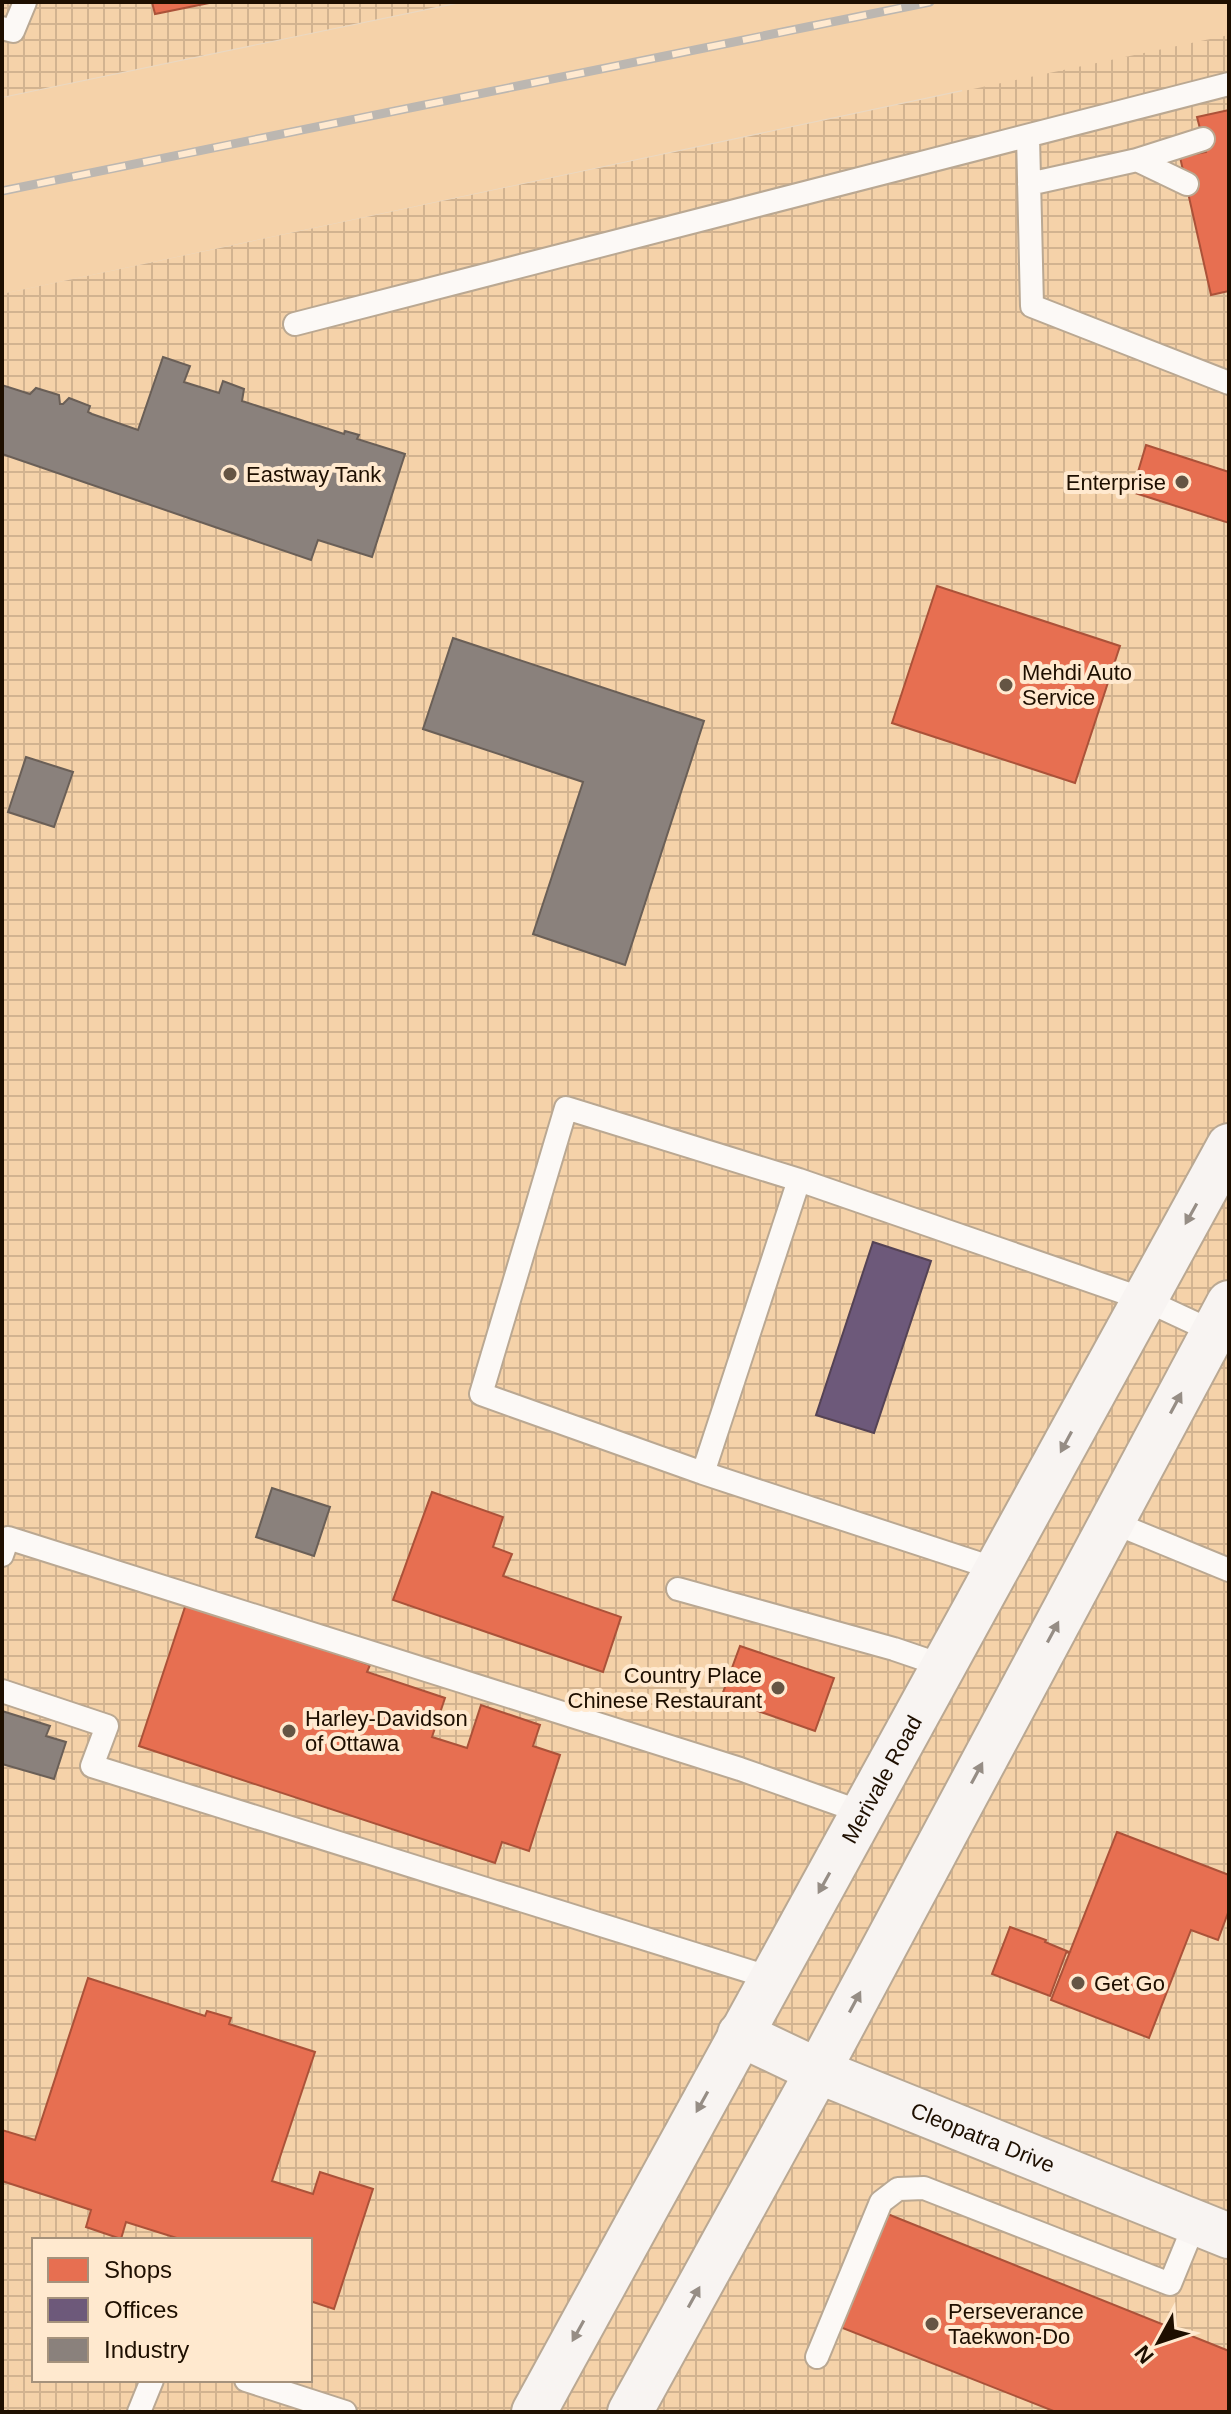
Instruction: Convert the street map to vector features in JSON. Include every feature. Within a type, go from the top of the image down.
[{"type":"main road","name":"Merivale Road","points":[[534,2412],[1229,1146]]},
{"type":"main road","points":[[630,2412],[818,2071],[1221,1318]]},
{"type":"main road","name":"Cleopatra Drive","points":[[740,2034],[818,2071],[1212,2230]]},
{"type":"lane","points":[[2,28],[13,31],[25,2]]},
{"type":"lane","points":[[295,324],[1229,84]]},
{"type":"lane","points":[[1028,136],[1032,306],[1229,383]]},
{"type":"lane","points":[[1029,184],[1137,160],[1203,139]]},
{"type":"lane","points":[[1137,160],[1187,184]]},
{"type":"lane","points":[[996,1569],[703,1473],[481,1394],[566,1108],[799,1180],[1143,1299],[1221,1318]]},
{"type":"lane","points":[[703,1473],[799,1180]]},
{"type":"lane","points":[[1112,1522],[1229,1570]]},
{"type":"lane","points":[[2,1555],[8,1538],[740,1769],[864,1813]]},
{"type":"lane","points":[[678,1589],[894,1649],[944,1666]]},
{"type":"lane","points":[[2,1691],[107,1726],[92,1766],[771,1978]]},
{"type":"lane","points":[[817,2357],[881,2202],[898,2189],[924,2188],[1170,2284],[1212,2230]]},
{"type":"lane","points":[[139,2412],[151,2382]]},
{"type":"lane","points":[[252,2382],[345,2412]]},
{"type":"shaded area","points":[[2,2],[460,2],[2,97]]},
{"type":"shaded area","points":[[466,2],[1229,2],[1229,1006],[962,90],[2,294],[2,98]]},
{"type":"shaded area","points":[[1229,35],[1229,2412],[2,2412],[2,294]]},
{"type":"building: Shops","points":[[152,2],[214,2],[155,14]]},
{"type":"building: Shops","points":[[1229,110],[1229,291],[1211,295],[1180,157],[1206,152],[1197,117]]},
{"type":"building: Shops","name":"Enterprise","points":[[1146,445],[1229,472],[1229,523],[1132,492]]},
{"type":"building: Shops","name":"Mehdi Auto Service","points":[[937,586],[1120,646],[1075,783],[892,723]]},
{"type":"building: Shops","points":[[432,1492],[503,1517],[493,1547],[512,1554],[503,1576],[621,1617],[603,1672],[393,1600]]},
{"type":"building: Shops","name":"Harley-Davidson of Ottawa","points":[[186,1604],[370,1665],[367,1672],[445,1698],[432,1737],[467,1748],[481,1705],[540,1725],[533,1746],[560,1755],[529,1851],[502,1842],[495,1863],[139,1746]]},
{"type":"building: Shops","name":"Country Place Chinese Restaurant","points":[[740,1646],[834,1678],[815,1731],[721,1698]]},
{"type":"building: Shops","points":[[1117,1832],[1229,1875],[1229,1910],[1218,1940],[1191,1930],[1149,2038],[1051,2000]]},
{"type":"building: Shops","points":[[1010,1927],[1069,1952],[1050,1996],[992,1974]]},
{"type":"building: Shops","points":[[88,1978],[205,2016],[207,2011],[231,2018],[229,2024],[315,2052],[272,2181],[313,2194],[320,2172],[373,2189],[334,2309],[312,2302],[312,2238],[177,2238],[126,2222],[121,2238],[118,2238],[86,2227],[91,2210],[2,2181],[2,2130],[35,2140]]},
{"type":"building: Shops","points":[[885,2213],[1229,2351],[1229,2412],[1056,2412],[840,2327]]},
{"type":"building: Offices","points":[[873,1242],[931,1261],[874,1433],[816,1415]]},
{"type":"building: Industry","name":"Eastway Tank","points":[[163,357],[190,366],[184,382],[219,393],[223,381],[244,389],[242,401],[344,434],[345,431],[359,435],[357,439],[405,454],[372,557],[318,540],[311,560],[2,454],[2,385],[30,394],[36,388],[59,395],[60,404],[69,398],[90,406],[88,412],[92,414],[138,430]]},
{"type":"building: Industry","points":[[453,638],[704,721],[625,965],[533,934],[583,782],[423,729]]},
{"type":"building: Industry","points":[[26,757],[73,772],[54,827],[8,812]]},
{"type":"building: Industry","points":[[272,1488],[330,1507],[314,1556],[256,1537]]},
{"type":"building: Industry","points":[[2,1711],[50,1726],[46,1736],[66,1742],[54,1779],[2,1764]]},
{"type":"railway","points":[[2,191],[930,2]]},
{"type":"place","name":"Eastway Tank","points":[[230,474]]},
{"type":"place","name":"Enterprise","points":[[1182,482]]},
{"type":"place","name":"Mehdi Auto Service","points":[[1006,685]]},
{"type":"place","name":"Country Place Chinese Restaurant","points":[[778,1688]]},
{"type":"place","name":"Harley-Davidson of Ottawa","points":[[289,1731]]},
{"type":"place","name":"Get Go","points":[[1078,1983]]},
{"type":"place","name":"Perseverance Taekwon-Do","points":[[932,2324]]}]
